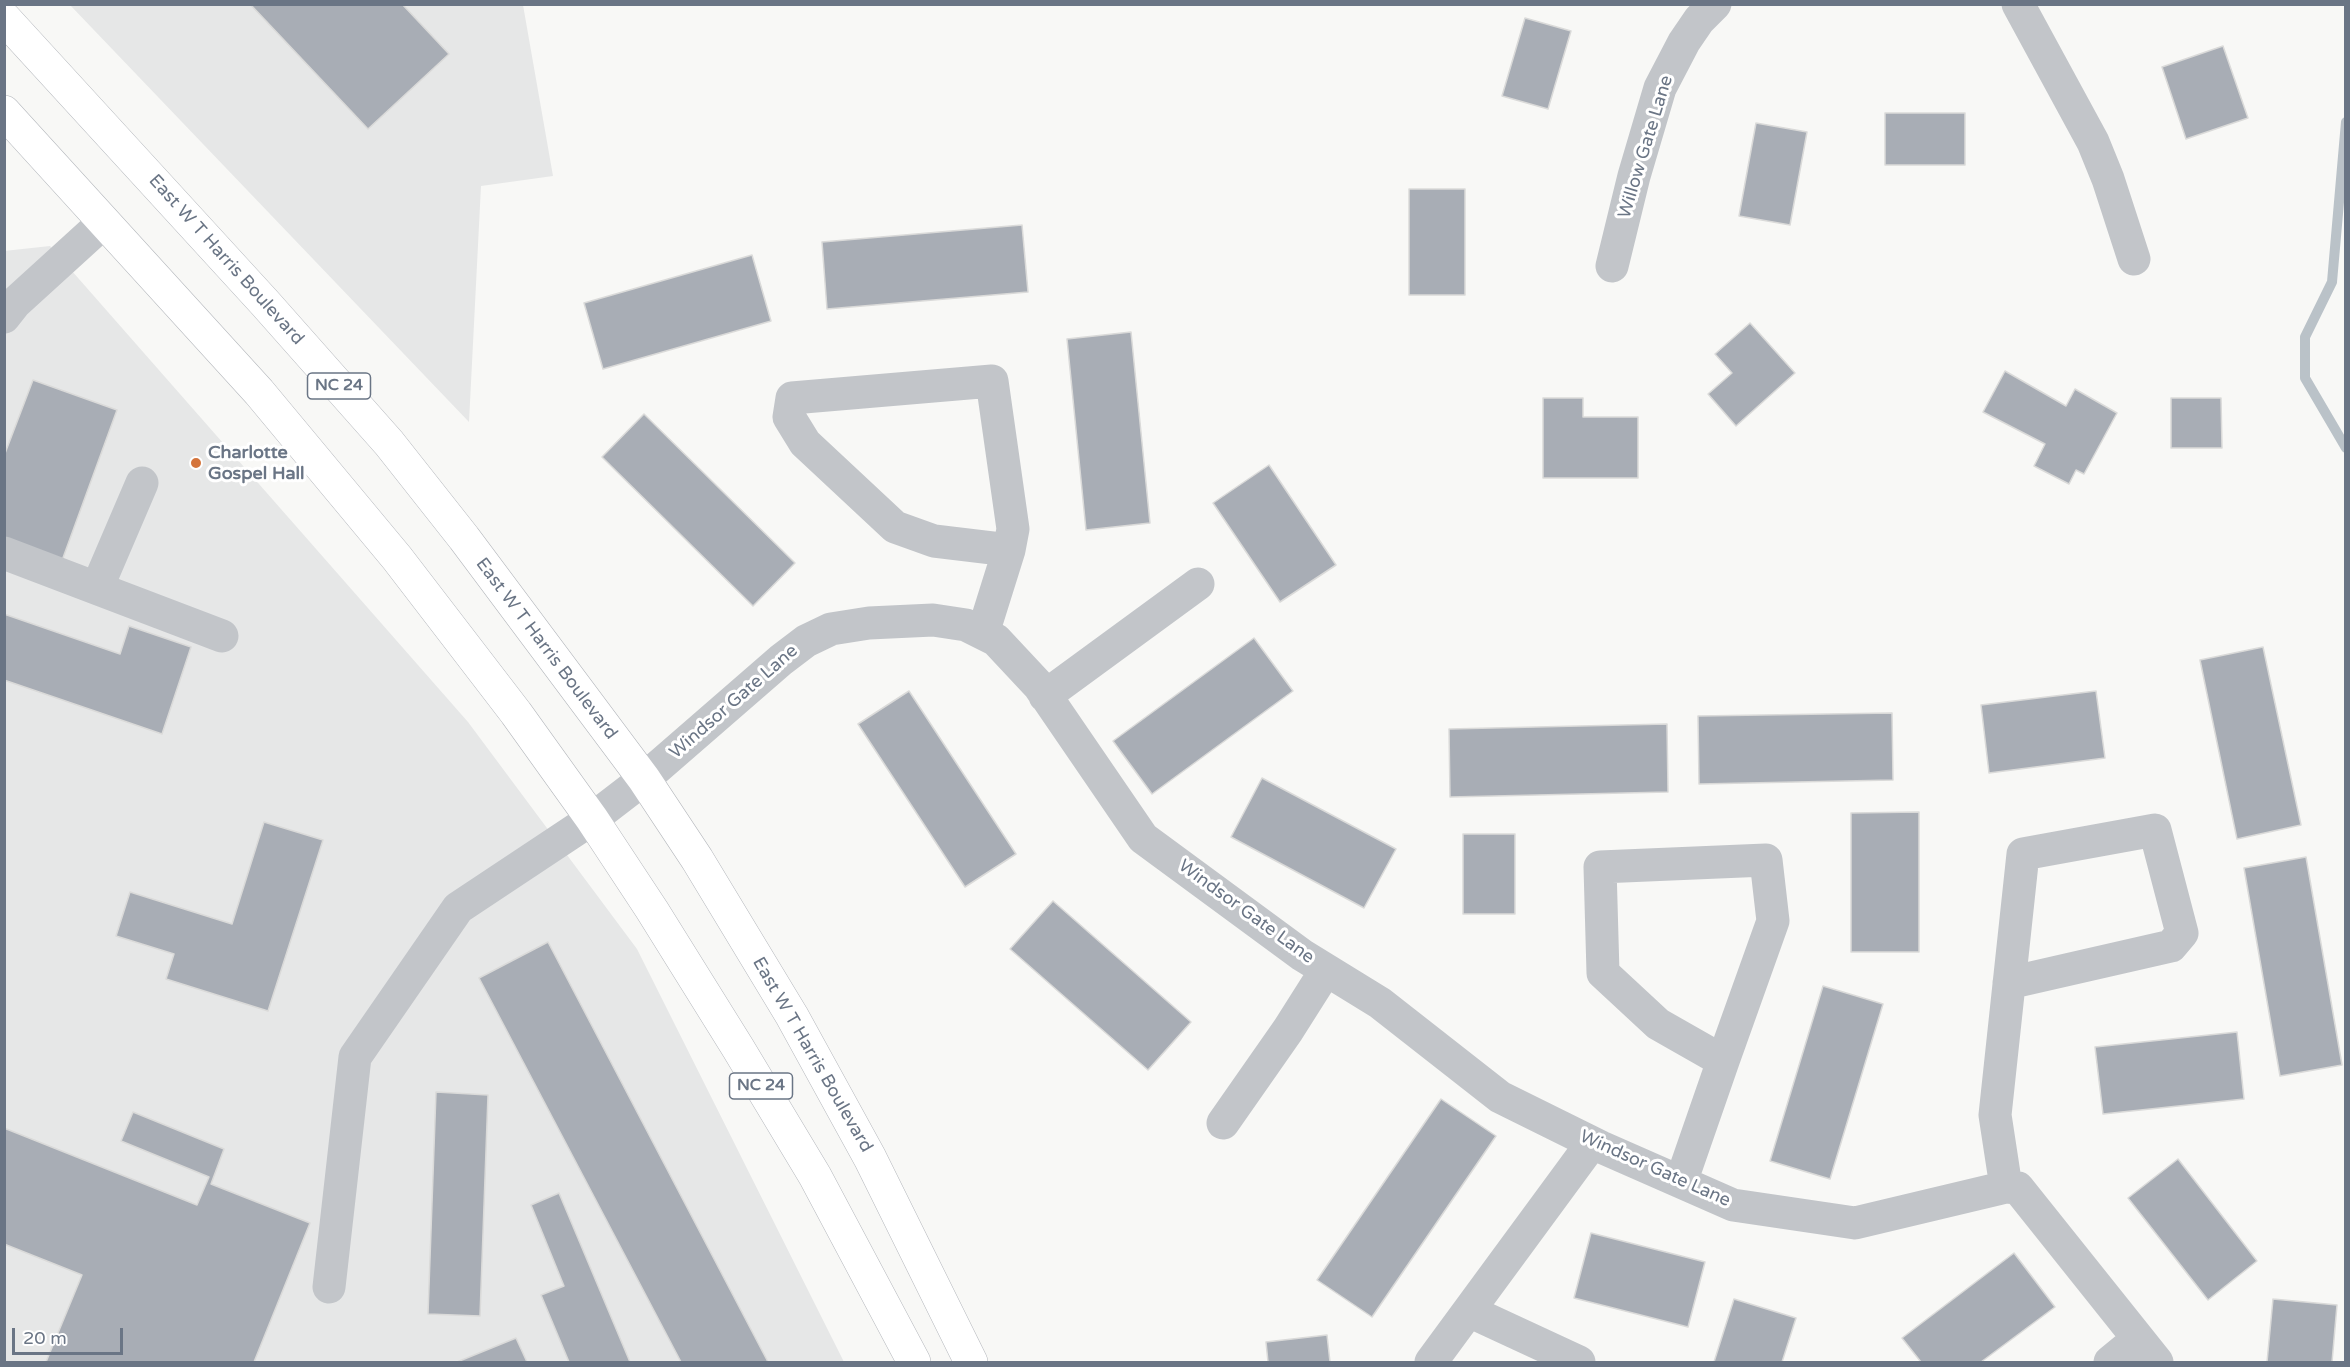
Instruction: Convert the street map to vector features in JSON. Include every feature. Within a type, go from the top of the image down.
[{"type":"main road","name":"East W T Harris Boulevard","points":[[4,18],[266,303],[388,443],[464,538],[644,779],[697,859],[792,1016],[870,1158],[971,1362]]},
{"type":"main road","name":"NC 24","points":[[4,112],[259,392],[397,558],[516,712],[592,819],[652,910],[815,1176],[914,1362]]},
{"type":"street","name":"Willow Gate Lane","points":[[1612,266],[1660,88],[1684,42],[1699,20],[1714,4]]},
{"type":"street","points":[[2018,4],[2093,142],[2108,179],[2134,260]]},
{"type":"street","points":[[8,308],[104,222]]},
{"type":"street","points":[[983,633],[1010,549],[1012,529],[992,381],[792,398],[789,417],[805,443],[895,527],[934,541],[1010,549]]},
{"type":"street","points":[[97,588],[142,483]]},
{"type":"street","points":[[4,553],[222,636]]},
{"type":"street","points":[[1045,696],[1198,584]]},
{"type":"street","name":"Windsor Gate Lane","points":[[329,1287],[356,1057],[458,908],[592,819],[644,779],[806,641],[831,629],[869,623],[933,620],[966,624],[996,640],[1045,696],[1143,838],[1302,955],[1380,1003],[1500,1097],[1592,1143],[1733,1205],[1855,1223],[2006,1187]]},
{"type":"street","points":[[2009,983],[2170,946],[2182,933],[2155,830],[2023,854],[2009,983],[1995,1115],[2006,1187],[2018,1188],[2147,1350],[2110,1362]]},
{"type":"street","points":[[1681,1182],[1724,1061],[1773,921],[1766,860],[1600,867],[1603,974],[1658,1024],[1724,1061]]},
{"type":"street","points":[[1222,1123],[1288,1030],[1326,970]]},
{"type":"street","points":[[1431,1362],[1592,1143]]},
{"type":"street","points":[[1469,1311],[1579,1362]]},
{"type":"shaded area","points":[[70,5],[523,5],[553,176],[481,186],[469,422]]},
{"type":"shaded area","points":[[50,246],[468,722],[637,949],[844,1362],[5,1362],[4,251]]},
{"type":"building","points":[[250,4],[402,4],[449,54],[368,129]]},
{"type":"building","points":[[1525,18],[1571,31],[1548,109],[1502,96]]},
{"type":"building","points":[[2223,46],[2248,118],[2186,139],[2162,67]]},
{"type":"building","points":[[1885,113],[1965,113],[1965,165],[1885,165]]},
{"type":"building","points":[[1756,123],[1807,132],[1790,225],[1739,216]]},
{"type":"building","points":[[1409,189],[1465,189],[1465,295],[1409,295]]},
{"type":"building","points":[[1022,225],[1028,292],[827,309],[822,242]]},
{"type":"building","points":[[752,255],[771,321],[603,369],[584,303]]},
{"type":"building","points":[[1750,323],[1795,373],[1736,426],[1708,394],[1732,373],[1715,354]]},
{"type":"building","points":[[1131,332],[1150,523],[1086,530],[1067,339]]},
{"type":"building","points":[[2005,371],[2066,406],[2075,389],[2117,413],[2084,474],[2076,470],[2069,484],[2034,466],[2045,444],[1983,412]]},
{"type":"building","points":[[33,380],[117,410],[60,566],[4,546],[4,456]]},
{"type":"building","points":[[1543,398],[1583,398],[1583,417],[1638,417],[1638,478],[1543,478]]},
{"type":"building","points":[[2171,398],[2221,398],[2222,448],[2171,448]]},
{"type":"building","points":[[644,414],[795,563],[753,606],[602,457]]},
{"type":"building","points":[[1269,465],[1336,565],[1280,602],[1213,503]]},
{"type":"building","points":[[4,614],[120,654],[129,626],[191,647],[162,734],[4,680]]},
{"type":"building","points":[[1254,638],[1293,691],[1152,794],[1113,741]]},
{"type":"building","points":[[2263,647],[2301,825],[2237,839],[2200,660]]},
{"type":"building","points":[[909,691],[1016,854],[965,887],[858,724]]},
{"type":"building","points":[[2096,691],[2105,758],[1989,773],[1981,705]]},
{"type":"building","points":[[1892,713],[1893,780],[1699,784],[1698,716]]},
{"type":"building","points":[[1667,724],[1668,792],[1450,797],[1449,729]]},
{"type":"building","points":[[1262,778],[1396,849],[1364,908],[1231,837]]},
{"type":"building","points":[[1919,812],[1919,952],[1851,952],[1851,813]]},
{"type":"building","points":[[264,822],[323,840],[268,1011],[166,979],[174,954],[116,936],[130,892],[232,924]]},
{"type":"building","points":[[1463,834],[1515,834],[1515,914],[1463,914]]},
{"type":"building","points":[[2306,857],[2342,1065],[2280,1076],[2244,868]]},
{"type":"building","points":[[1053,901],[1191,1022],[1148,1070],[1010,949]]},
{"type":"building","points":[[548,942],[768,1362],[681,1362],[479,978]]},
{"type":"building","points":[[1823,986],[1883,1004],[1830,1179],[1770,1161]]},
{"type":"building","points":[[2237,1032],[2244,1099],[2103,1114],[2095,1047]]},
{"type":"building","points":[[436,1092],[488,1095],[480,1316],[428,1314]]},
{"type":"building","points":[[1441,1099],[1496,1136],[1372,1317],[1317,1280]]},
{"type":"building","points":[[133,1112],[224,1149],[211,1184],[310,1223],[254,1362],[46,1362],[82,1275],[4,1244],[4,1128],[197,1205],[209,1177],[121,1141]]},
{"type":"building","points":[[2178,1159],[2257,1261],[2208,1300],[2128,1198]]},
{"type":"building","points":[[559,1193],[630,1362],[569,1362],[541,1295],[564,1286],[531,1205]]},
{"type":"building","points":[[1591,1233],[1705,1262],[1688,1327],[1574,1298]]},
{"type":"building","points":[[2014,1253],[2055,1307],[1981,1362],[1921,1362],[1902,1338]]},
{"type":"building","points":[[1734,1299],[1796,1318],[1782,1362],[1714,1362]]},
{"type":"building","points":[[2273,1299],[2337,1305],[2332,1362],[2267,1362]]},
{"type":"building","points":[[1327,1335],[1330,1362],[1268,1362],[1266,1342]]},
{"type":"building","points":[[516,1338],[527,1362],[457,1362]]},
{"type":"waterway","points":[[2346,122],[2332,282],[2305,337],[2305,378],[2346,448]]},
{"type":"place","name":"Charlotte Gospel Hall","points":[[196,463]]}]
